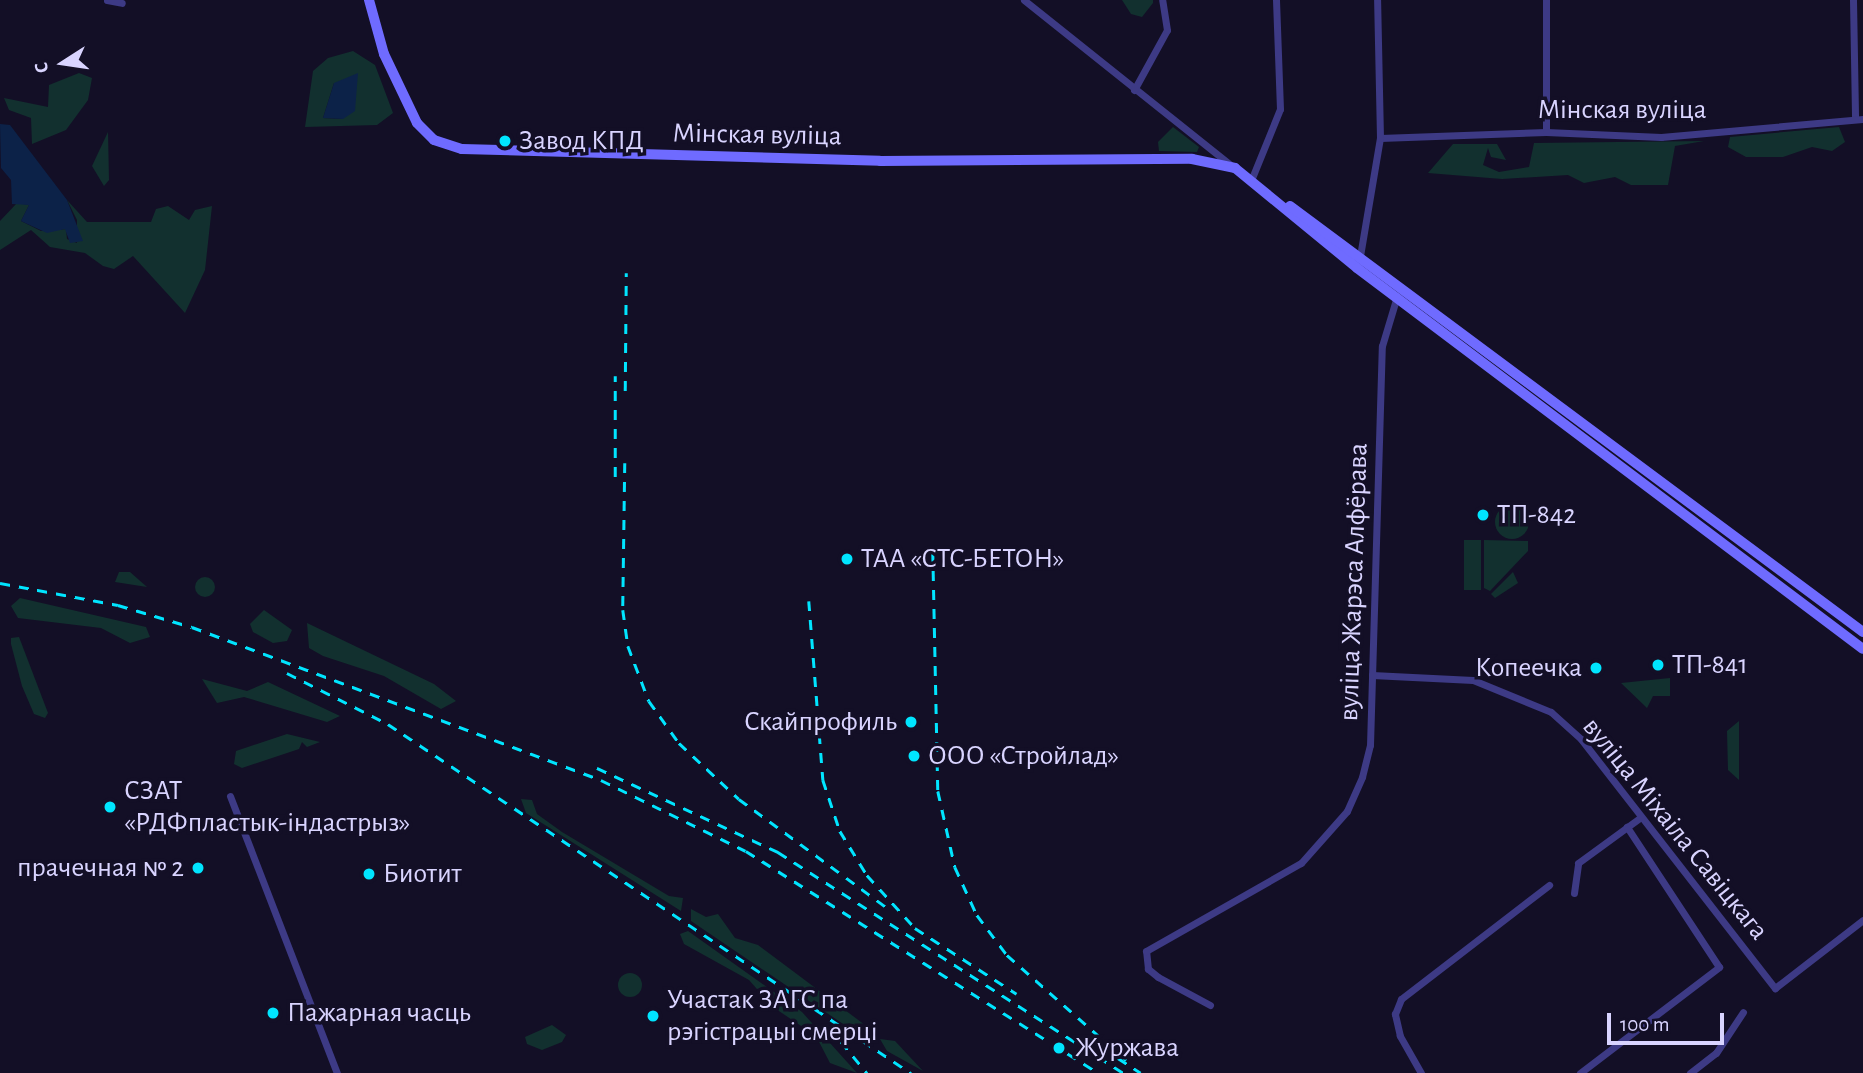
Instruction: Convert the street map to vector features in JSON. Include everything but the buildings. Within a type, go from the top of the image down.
[{"type":"main road","name":"Мінская вуліца","points":[[369,0],[384,54],[412,113],[434,140],[456,148],[880,161],[1205,159],[1235,169],[1272,194]]},
{"type":"main road","points":[[1272,194],[1403,286],[1863,632]]},
{"type":"main road","points":[[1272,194],[1357,268],[1863,649]]},
{"type":"main road","points":[[1357,268],[1360,256]]},
{"type":"main road","points":[[1837,629],[1845,617]]},
{"type":"street","points":[[107,0],[122,3]]},
{"type":"street","points":[[1024,0],[1235,169]]},
{"type":"street","points":[[1134,90],[1167,30],[1162,0]]},
{"type":"street","points":[[1252,178],[1280,109],[1276,0]]},
{"type":"street","points":[[1360,256],[1380,138],[1377,0]]},
{"type":"street","points":[[1546,0],[1546,132]]},
{"type":"street","points":[[1853,0],[1859,119]]},
{"type":"street","name":"Мінская вуліца","points":[[1380,138],[1546,132],[1661,137],[1859,119]]},
{"type":"street","name":"вуліца Жарэса Алфёрава","points":[[1210,1005],[1148,969],[1146,951],[1301,863],[1347,811],[1363,777],[1372,675],[1382,346],[1403,286]]},
{"type":"street","name":"вуліца Міхаіла Савіцкага","points":[[1372,675],[1473,680],[1534,700],[1581,740],[1775,988],[1863,920]]},
{"type":"street","points":[[230,796],[337,1073]]},
{"type":"street","points":[[1574,893],[1578,863],[1641,817]]},
{"type":"street","points":[[1580,1073],[1719,967],[1627,827]]},
{"type":"street","points":[[1421,1073],[1401,1036],[1395,1014],[1401,999],[1549,885]]},
{"type":"street","points":[[1690,1073],[1716,1053],[1743,1012]]},
{"type":"green space","points":[[1122,0],[1153,0],[1153,3],[1142,17],[1131,14]]},
{"type":"green space","points":[[353,51],[375,65],[393,113],[377,125],[305,127],[313,71],[328,58]],"holes":[[[334,83],[343,119],[323,118]]]},
{"type":"green space","points":[[79,73],[92,78],[88,100],[66,130],[32,144],[31,118],[9,110],[4,98],[48,107],[49,85]]},
{"type":"green space","points":[[1173,127],[1199,147],[1197,152],[1159,151],[1158,142]]},
{"type":"green space","points":[[1839,127],[1845,142],[1832,151],[1812,147],[1783,157],[1746,157],[1728,147],[1730,137]]},
{"type":"green space","points":[[108,132],[109,180],[104,186],[92,166]]},
{"type":"green space","points":[[1704,141],[1675,146],[1668,185],[1631,185],[1615,177],[1584,183],[1568,175],[1502,179],[1428,173],[1453,144],[1497,144],[1506,160],[1491,157],[1488,148],[1483,165],[1499,172],[1529,167],[1534,143]]},
{"type":"green space","points":[[67,200],[87,222],[151,222],[156,209],[168,206],[189,220],[195,210],[212,206],[205,270],[185,313],[133,256],[114,269],[103,266],[85,253],[50,247],[31,230],[0,250],[0,221],[17,203],[29,205],[21,221],[41,231],[66,229],[67,239],[77,243],[77,220]]},
{"type":"green space","points":[[1512,505],[1524,510],[1529,522],[1524,534],[1512,539],[1500,534],[1495,522],[1500,510]]},
{"type":"green space","points":[[1464,540],[1481,540],[1481,590],[1464,590]]},
{"type":"green space","points":[[1484,540],[1528,541],[1528,551],[1490,591],[1484,588]]},
{"type":"green space","points":[[119,572],[130,572],[147,587],[115,582]]},
{"type":"green space","points":[[1513,572],[1518,583],[1495,598],[1491,594]]},
{"type":"green space","points":[[205,577],[212,580],[215,587],[212,594],[205,597],[198,594],[195,587],[198,580]]},
{"type":"green space","points":[[20,598],[146,627],[150,637],[130,643],[101,628],[18,618],[11,606]]},
{"type":"green space","points":[[264,610],[292,630],[287,641],[273,643],[253,632],[250,624]]},
{"type":"green space","points":[[307,623],[434,684],[456,701],[441,709],[384,676],[323,656],[309,648]]},
{"type":"green space","points":[[19,637],[48,713],[45,718],[34,714],[22,686],[11,644],[11,638]]},
{"type":"green space","points":[[1670,678],[1670,696],[1653,696],[1647,708],[1621,683]]},
{"type":"green space","points":[[202,679],[247,691],[268,682],[340,716],[327,722],[244,697],[217,703]]},
{"type":"green space","points":[[1739,721],[1739,780],[1728,770],[1727,731]]},
{"type":"green space","points":[[287,734],[320,742],[307,747],[302,742],[299,749],[242,768],[234,764],[236,751]]},
{"type":"green space","points":[[521,799],[532,800],[537,814],[562,832],[669,896],[683,898],[681,911],[526,813]]},
{"type":"green space","points":[[691,909],[706,917],[718,914],[735,938],[758,945],[873,1031],[873,1037],[852,1030],[691,921]]},
{"type":"green space","points":[[688,931],[802,1012],[857,1073],[830,1063],[816,1036],[773,1007],[749,980],[684,944],[680,934]]},
{"type":"green space","points":[[630,973],[638,977],[642,985],[638,993],[630,997],[622,993],[618,985],[622,977]]},
{"type":"green space","points":[[552,1025],[566,1035],[562,1042],[542,1050],[527,1044],[525,1037]]},
{"type":"green space","points":[[880,1039],[895,1041],[923,1071],[887,1051]]},
{"type":"water","points":[[358,73],[355,111],[343,119],[323,118],[334,83]]},
{"type":"water","points":[[0,124],[10,125],[67,200],[83,241],[70,243],[65,229],[47,233],[21,221],[29,205],[12,204],[11,180],[1,168]]},
{"type":"railway","points":[[625,391],[626,273]]},
{"type":"railway","points":[[615,376],[615,477]]},
{"type":"railway","points":[[625,463],[623,610],[628,646],[649,701],[679,743],[739,799],[890,910]]},
{"type":"railway","points":[[933,552],[938,791],[955,867],[977,915],[1007,955],[1126,1060]]},
{"type":"railway","points":[[0,583],[118,605],[192,627],[601,780],[746,851],[1099,1073]]},
{"type":"railway","points":[[809,601],[823,780],[840,831],[867,875],[915,928],[1017,994]]},
{"type":"railway","points":[[287,673],[388,724],[911,1073]]},
{"type":"railway","points":[[597,768],[778,852],[1124,1073]]},
{"type":"railway","points":[[829,1027],[867,1073]]},
{"type":"railway","points":[[1118,1058],[1141,1073]]},
{"type":"place","name":"Завод КПД","points":[[505,141]]},
{"type":"place","name":"ТП-842","points":[[1483,515]]},
{"type":"place","name":"ТАА «СТС-БЕТОН»","points":[[847,559]]},
{"type":"place","name":"ТП-841","points":[[1658,665]]},
{"type":"place","name":"Копеечка","points":[[1596,668]]},
{"type":"place","name":"Скайпрофиль","points":[[911,722]]},
{"type":"place","name":"ООО «Стройлад»","points":[[914,756]]},
{"type":"place","name":"СЗАТ «РДФпластык-індастрыз»","points":[[110,807]]},
{"type":"place","name":"прачечная № 2","points":[[198,868]]},
{"type":"place","name":"Биотит","points":[[369,874]]},
{"type":"place","name":"Пажарная часць","points":[[273,1013]]},
{"type":"place","name":"Участак ЗАГС па рэгістрацыі смерці","points":[[653,1016]]},
{"type":"place","name":"Журжава","points":[[1059,1048]]}]
